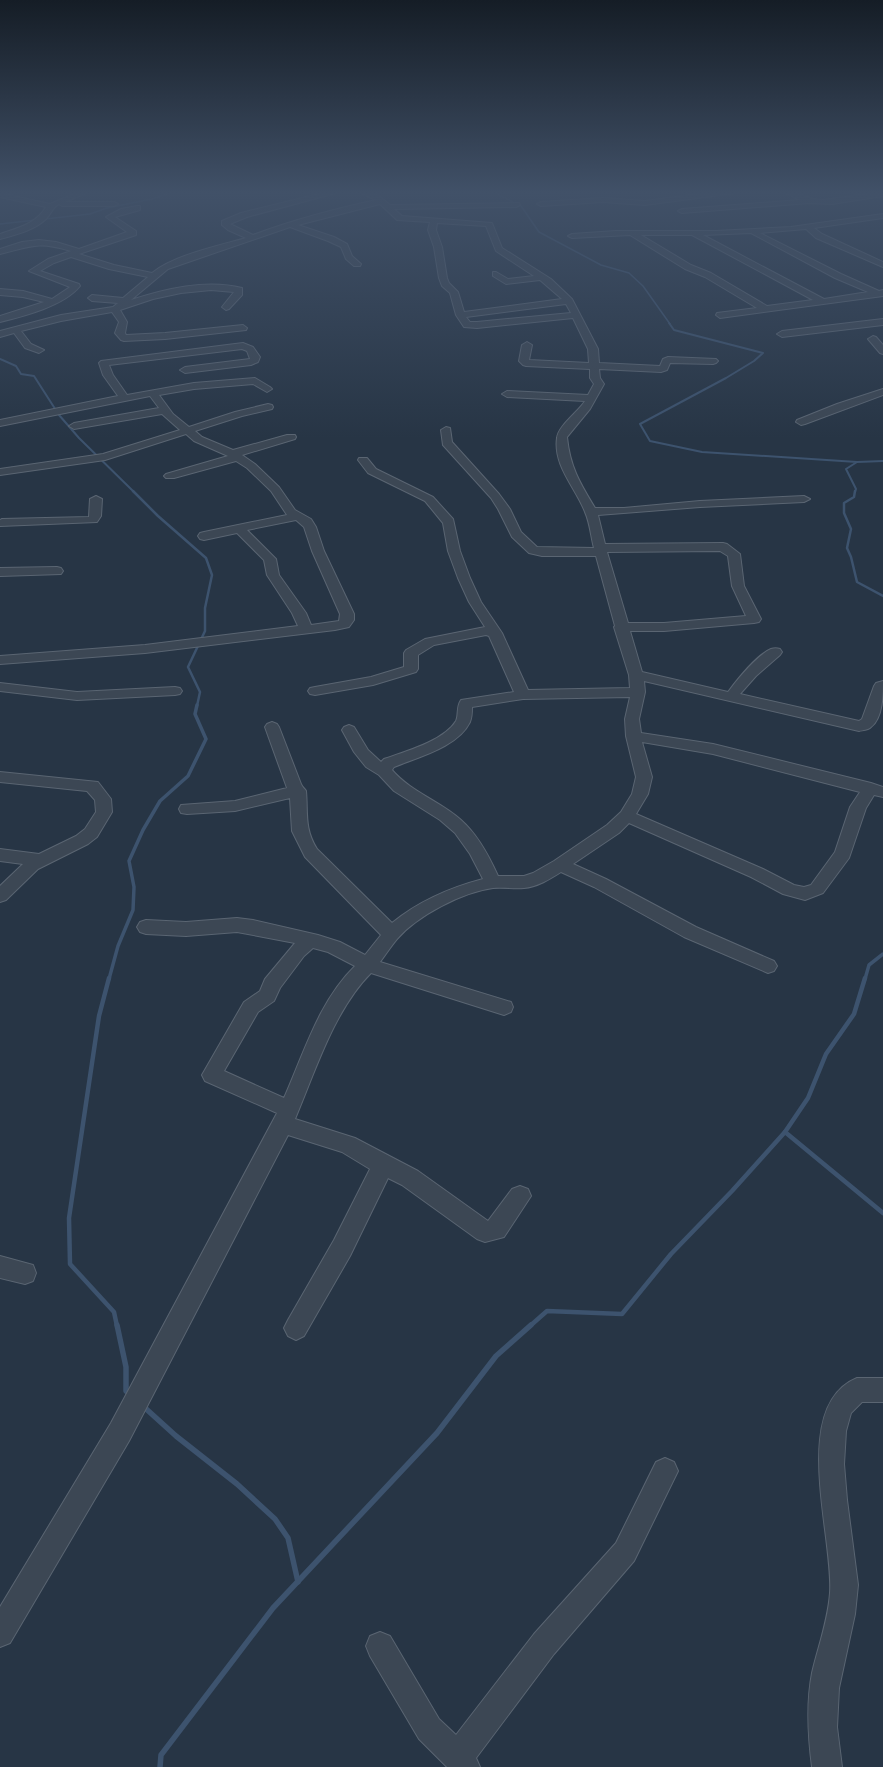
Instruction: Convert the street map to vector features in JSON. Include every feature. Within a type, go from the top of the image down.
[{"type":"street","points":[[0,318],[13,315],[63,296],[76,286],[40,273]]},
{"type":"street","points":[[143,273],[154,276]]},
{"type":"street","points":[[120,306],[157,273]]},
{"type":"street","points":[[441,273],[445,284],[454,292],[460,316],[464,322],[471,325],[576,315]]},
{"type":"street","points":[[0,1633],[120,1432],[287,1116],[332,1010],[352,980],[368,964],[391,934],[411,917],[437,901],[493,882],[525,882],[539,878],[612,829],[627,816],[640,794],[644,778],[633,736],[632,719],[638,692],[636,675],[621,627],[591,512],[568,471],[563,452],[562,437],[565,431],[591,398],[599,384],[595,378],[593,349],[568,301],[557,288],[537,273]]},
{"type":"street","points":[[704,273],[766,309]]},
{"type":"street","points":[[770,273],[822,301]]},
{"type":"street","points":[[833,273],[881,293]]},
{"type":"street","points":[[496,274],[506,282],[542,277]]},
{"type":"street","points":[[0,334],[61,318],[120,306],[166,292],[217,288],[239,290],[238,296],[226,306]]},
{"type":"street","points":[[0,292],[24,294],[51,301]]},
{"type":"street","points":[[720,315],[881,293]]},
{"type":"street","points":[[92,298],[120,306]]},
{"type":"street","points":[[460,316],[568,301]]},
{"type":"street","points":[[120,306],[123,322],[120,333],[124,338],[165,336],[243,328]]},
{"type":"street","points":[[0,310],[13,315]]},
{"type":"street","points":[[782,334],[883,322]]},
{"type":"street","points":[[16,330],[28,346],[39,350]]},
{"type":"street","points":[[165,336],[194,386]]},
{"type":"street","points":[[873,339],[883,351]]},
{"type":"street","points":[[527,345],[524,361],[526,363],[661,369],[664,368],[668,360],[713,361]]},
{"type":"street","points":[[124,398],[108,375],[104,363],[177,356],[243,346],[250,349],[255,357],[255,360],[251,362],[185,370]]},
{"type":"street","points":[[0,423],[124,398],[194,386],[255,381],[267,388]]},
{"type":"street","points":[[0,660],[145,649],[335,626],[344,624],[347,620],[347,614],[318,551],[307,522],[288,509],[275,489],[251,466],[235,455],[204,442],[187,431],[178,421],[169,416],[153,393]]},
{"type":"street","points":[[507,394],[591,398]]},
{"type":"street","points":[[801,422],[841,406],[882,394]]},
{"type":"street","points":[[0,472],[105,457],[268,407]]},
{"type":"street","points":[[74,426],[166,410]]},
{"type":"street","points":[[446,430],[447,443],[495,496],[504,509],[516,534],[533,550],[542,552],[723,547],[730,550],[734,554],[738,586],[754,619],[664,627],[621,627]]},
{"type":"street","points":[[170,476],[292,437]]},
{"type":"street","points":[[363,460],[372,471],[429,499],[449,522],[454,551],[464,578],[475,602],[495,633],[523,695]]},
{"type":"street","points":[[1,524],[93,520],[95,516],[96,499]]},
{"type":"street","points":[[591,512],[624,511],[700,504],[804,499]]},
{"type":"street","points":[[204,536],[298,516]]},
{"type":"street","points":[[240,528],[244,534],[270,559],[272,575],[299,613],[306,629]]},
{"type":"street","points":[[0,572],[57,571]]},
{"type":"street","points":[[315,691],[373,681],[411,669],[411,653],[430,642],[486,631],[495,633]]},
{"type":"street","points":[[731,697],[757,666],[775,652]]},
{"type":"street","points":[[636,675],[859,726],[865,725],[868,721],[881,686],[883,685]]},
{"type":"street","points":[[0,687],[77,696],[175,691]]},
{"type":"street","points":[[384,771],[384,767],[389,763],[431,746],[454,731],[465,718],[466,703],[523,695],[638,692]]},
{"type":"street","points":[[272,727],[293,784],[298,791],[299,827],[305,844],[311,853],[391,934]]},
{"type":"street","points":[[348,730],[372,765],[384,771],[398,787],[456,824],[480,857],[493,882]]},
{"type":"street","points":[[633,736],[714,749],[877,790]]},
{"type":"street","points":[[0,777],[92,786],[103,799],[104,812],[91,833],[82,840],[39,860],[0,896]]},
{"type":"street","points":[[627,816],[757,873],[789,890],[805,894],[818,889],[843,854],[858,807],[877,790]]},
{"type":"street","points":[[187,809],[236,806],[298,791]]},
{"type":"street","points":[[0,855],[39,860]]},
{"type":"street","points":[[560,865],[600,883],[690,932],[768,966]]},
{"type":"street","points":[[146,927],[200,929],[238,925],[254,927],[334,947],[368,964],[504,1007]]},
{"type":"street","points":[[310,940],[290,961],[272,984],[267,996],[251,1007],[212,1075],[284,1107],[287,1116],[348,1145],[383,1165],[410,1178],[485,1232],[496,1230],[520,1196]]},
{"type":"street","points":[[296,1328],[342,1248],[383,1165]]},
{"type":"street","points":[[0,1267],[25,1272]]},
{"type":"street","points":[[827,1767],[824,1748],[823,1698],[829,1662],[838,1630],[844,1585],[831,1469],[834,1427],[841,1405],[850,1394],[861,1389],[876,1388],[883,1390]]},
{"type":"street","points":[[380,1646],[429,1729],[462,1762],[544,1644],[625,1552],[665,1472]]},
{"type":"waterway","points":[[629,273],[643,286],[670,324]]},
{"type":"waterway","points":[[669,323],[674,330],[763,353],[754,361],[726,378],[640,424],[650,441],[702,452],[857,462]]},
{"type":"waterway","points":[[0,359],[16,366],[21,374],[34,376],[59,415],[79,438],[134,492]]},
{"type":"waterway","points":[[857,462],[883,461]]},
{"type":"waterway","points":[[855,492],[856,489],[846,469],[857,462]]},
{"type":"waterway","points":[[855,491],[854,497],[844,503],[844,513],[851,529],[847,548],[851,557],[857,582],[883,596]]},
{"type":"waterway","points":[[134,492],[158,516],[206,558],[212,575],[205,608],[205,631],[188,667],[200,692],[197,706]]},
{"type":"waterway","points":[[109,979],[118,946],[133,910],[134,887],[129,861],[143,830],[160,801],[188,776],[206,739],[195,714],[197,705]]},
{"type":"waterway","points":[[865,979],[869,965],[883,954]]},
{"type":"waterway","points":[[109,978],[99,1016],[69,1218],[70,1264],[114,1312],[117,1326]]},
{"type":"waterway","points":[[785,1132],[808,1098],[826,1054],[854,1014],[865,978]]},
{"type":"waterway","points":[[530,1326],[547,1311],[622,1314],[671,1254],[732,1191],[785,1132]]},
{"type":"waterway","points":[[785,1132],[883,1213]]},
{"type":"waterway","points":[[117,1325],[126,1367],[126,1391],[130,1394]]},
{"type":"waterway","points":[[298,1581],[437,1433],[496,1356],[531,1325]]},
{"type":"waterway","points":[[144,1407],[176,1436],[237,1484],[275,1519],[288,1538],[298,1581]]},
{"type":"waterway","points":[[160,1767],[161,1755],[273,1608],[298,1581]]}]
